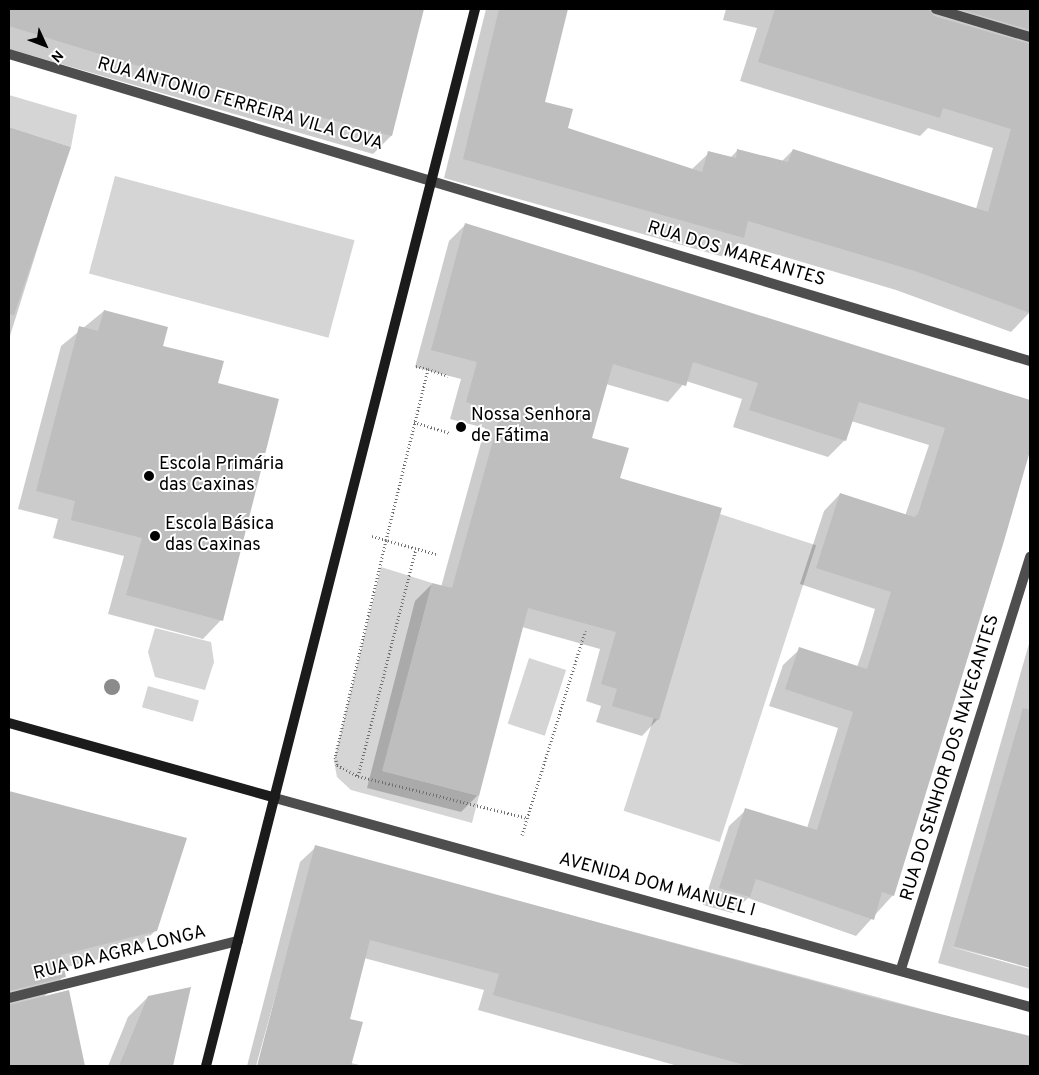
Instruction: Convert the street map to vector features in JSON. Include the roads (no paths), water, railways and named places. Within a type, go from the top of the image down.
[{"type":"main road","points":[[206,1066],[475,9]]},
{"type":"main road","points":[[9,723],[275,798]]},
{"type":"street","points":[[936,9],[1030,37]]},
{"type":"street","name":"RUA ANTONIO FERREIRA VILA COVA","points":[[9,54],[432,179]]},
{"type":"street","name":"RUA DOS MAREANTES","points":[[432,179],[1030,361]]},
{"type":"street","name":"RUA DO SENHOR DOS NAVEGANTES","points":[[901,968],[1030,557]]},
{"type":"street","name":"AVENIDA DOM MANUEL I","points":[[275,798],[901,968],[1030,1007]]},
{"type":"street","name":"RUA DA AGRA LONGA","points":[[9,998],[238,941]]},
{"type":"place","name":"Nossa Senhora de Fátima","points":[[461,427]]},
{"type":"place","name":"Escola Primária das Caxinas","points":[[149,476]]},
{"type":"place","name":"Escola Básica das Caxinas","points":[[155,536]]}]
